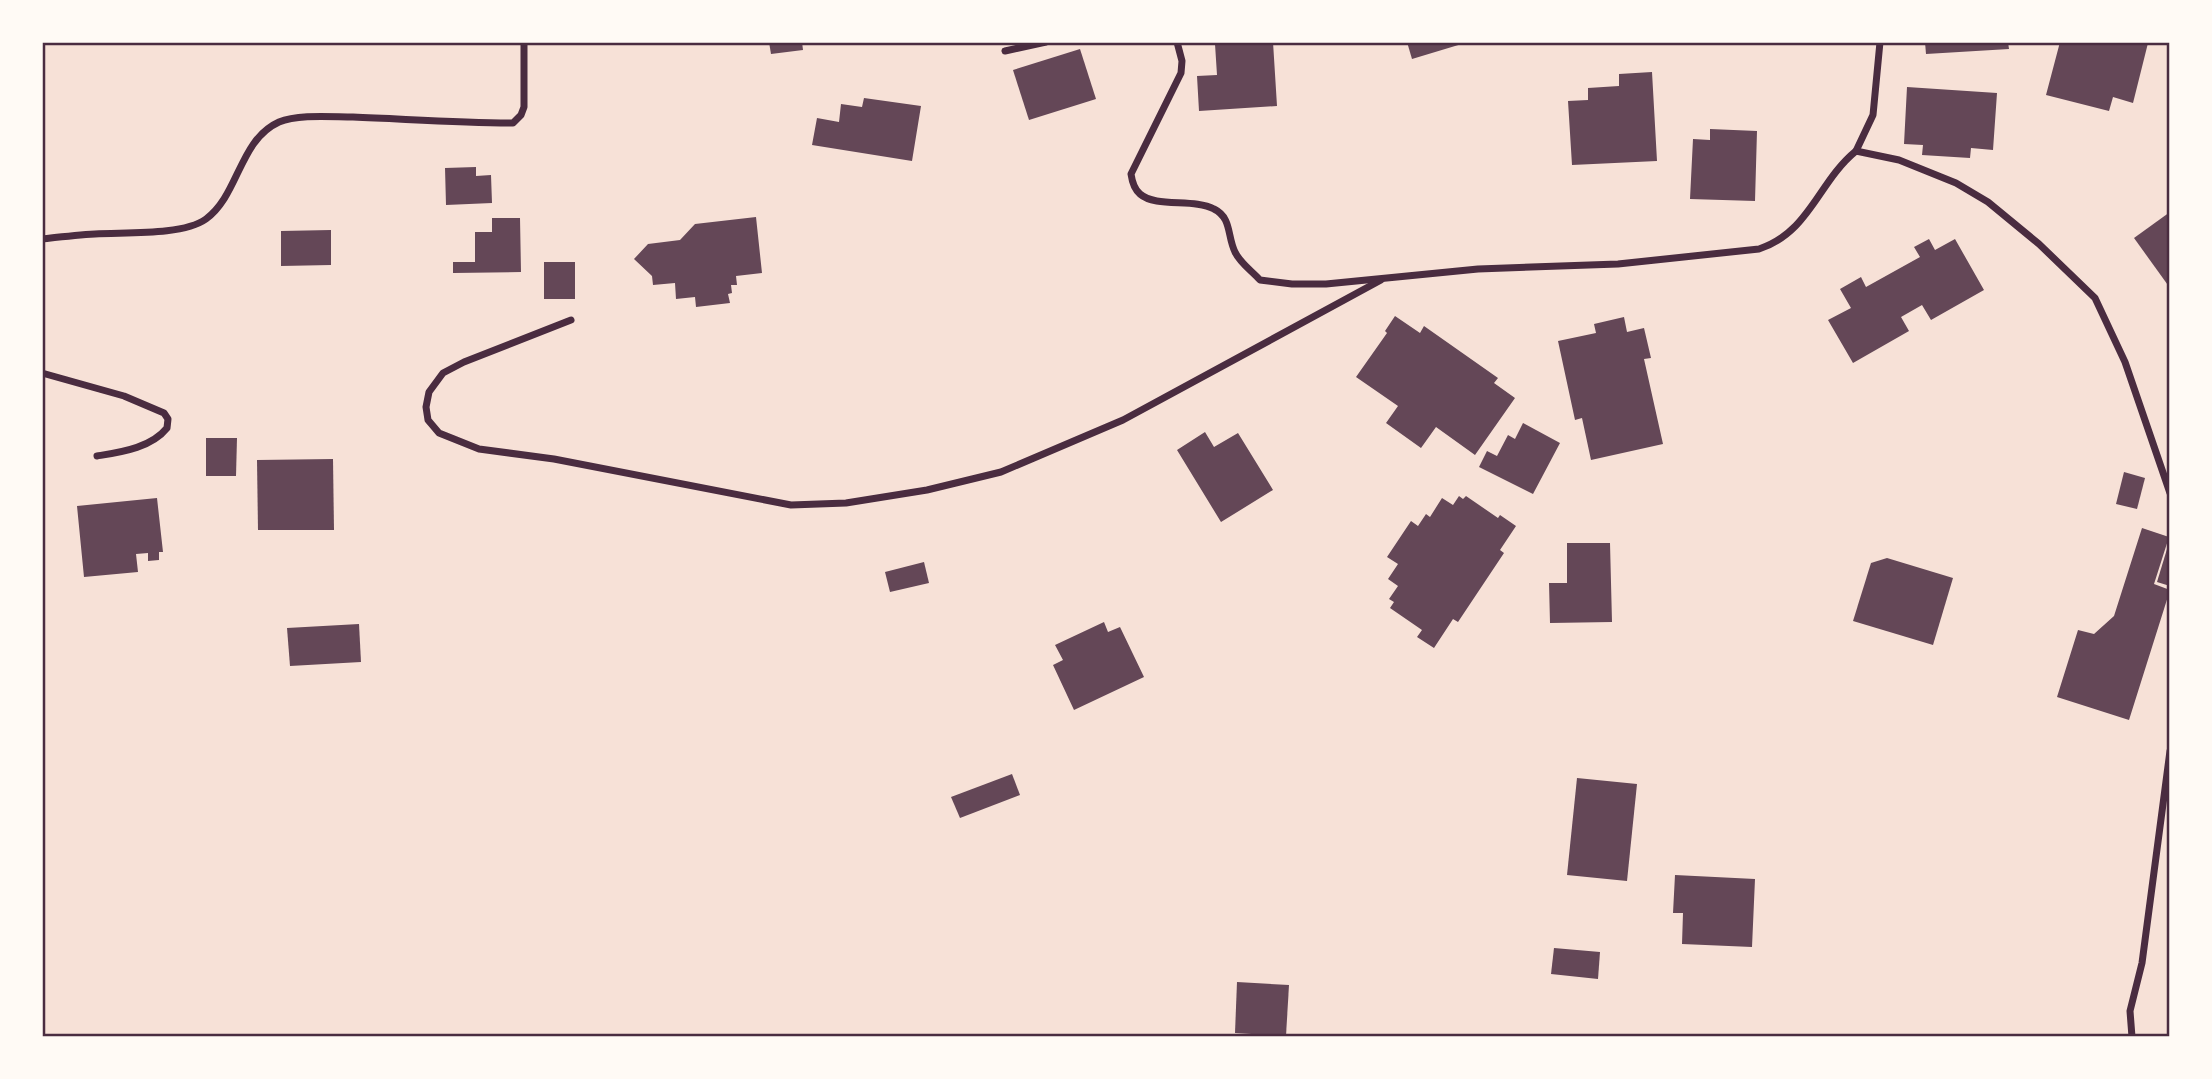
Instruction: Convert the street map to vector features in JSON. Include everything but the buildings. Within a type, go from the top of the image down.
[{"type":"street","points":[[42,239],[167,230],[205,220],[224,196],[252,145],[280,121],[325,117],[513,123],[524,107],[524,42]]},
{"type":"street","points":[[1005,51],[1046,42]]},
{"type":"street","points":[[1177,42],[1182,61],[1181,73],[1131,174],[1133,186],[1140,194],[1152,199],[1215,209],[1224,217],[1235,252],[1260,280],[1292,284],[1326,284],[1478,269],[1618,264],[1759,248],[1777,243],[1807,215],[1843,162],[1856,151],[1873,115],[1880,42]]},
{"type":"street","points":[[1856,151],[1899,160],[1956,183],[1988,202],[2039,244],[2095,298],[2125,362],[2170,493]]},
{"type":"street","points":[[571,320],[464,362],[443,373],[429,392],[426,407],[428,420],[439,433],[479,449],[554,458],[790,505],[846,503],[927,490],[1001,472],[1123,420],[1386,278]]},
{"type":"street","points":[[42,373],[124,396],[164,414],[167,419],[167,428],[156,439],[121,452],[97,456]]},
{"type":"street","points":[[2132,1037],[2130,1011],[2142,963],[2170,751]]}]
